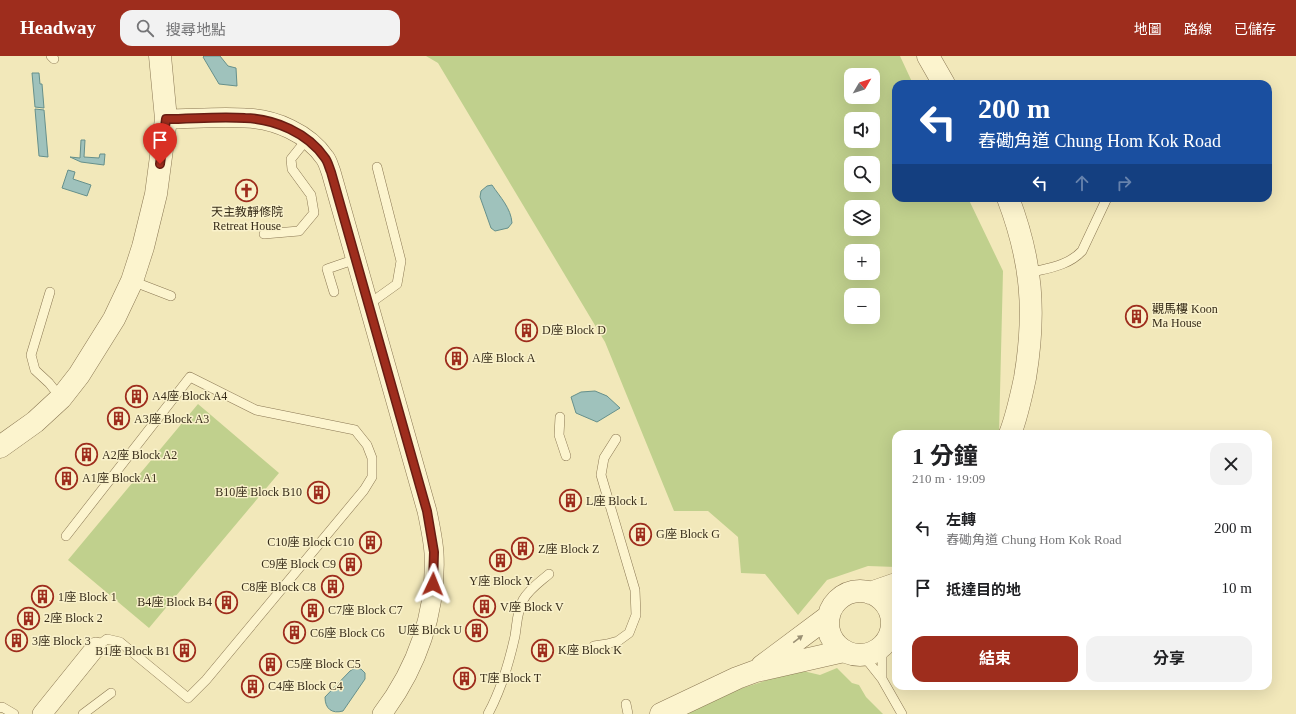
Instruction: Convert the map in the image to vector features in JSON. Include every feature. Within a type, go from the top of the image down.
[{"type":"street","points":[[0,447],[35,422],[61,398],[79,375],[114,319],[132,282],[143,247],[156,194],[166,119],[160,56]]},
{"type":"street","points":[[928,56],[942,80]]},
{"type":"street","points":[[166,119],[246,118],[277,124],[294,132],[317,148],[326,159],[331,172],[427,511],[434,552],[432,595],[423,637],[404,680],[392,701],[382,714]]},
{"type":"street","points":[[1009,202],[1020,234],[1029,273],[1031,312],[1028,357],[1023,388],[1011,430]]},
{"type":"street","points":[[870,593],[892,585]]},
{"type":"street","points":[[661,714],[756,671],[875,641],[891,616],[887,606],[880,598],[870,593],[860,591],[849,593],[840,598],[832,606],[828,626],[831,636],[836,644],[875,641]]},
{"type":"street","points":[[756,671],[829,616]]},
{"type":"street","points":[[42,714],[96,647]]},
{"type":"lane","points":[[264,234],[299,231],[314,213],[311,196],[292,169],[291,159],[307,140]]},
{"type":"lane","points":[[369,304],[397,284],[401,261],[377,167]]},
{"type":"lane","points":[[1029,273],[1061,265],[1073,260],[1082,251],[1105,202]]},
{"type":"lane","points":[[334,292],[327,269],[356,259]]},
{"type":"lane","points":[[132,282],[171,296]]},
{"type":"lane","points":[[50,292],[31,355],[35,370],[49,383],[61,398]]},
{"type":"lane","points":[[66,536],[190,377],[256,410],[355,430],[367,445],[372,458],[372,477],[364,490],[206,680],[188,698],[120,642],[107,639],[96,647]]},
{"type":"lane","points":[[560,417],[559,435],[566,456]]},
{"type":"lane","points":[[594,646],[618,641],[629,633],[636,615],[635,590],[601,475],[604,458],[616,438]]},
{"type":"lane","points":[[488,714],[502,683],[509,659],[518,616],[524,599],[528,592],[549,574]]},
{"type":"lane","points":[[875,641],[882,679],[902,714]]},
{"type":"lane","points":[[875,641],[882,679]]},
{"type":"lane","points":[[83,714],[111,693]]},
{"type":"lane","points":[[626,704],[628,714]]},
{"type":"lane","points":[[0,708],[2,707],[14,714]]},
{"type":"green space","points":[[426,56],[900,56],[911,80],[892,80],[892,202],[970,202],[1003,271],[999,430],[892,430],[892,567],[868,566],[827,580],[798,615],[765,574],[741,573],[738,537],[708,511],[674,511],[605,342],[438,63]]},
{"type":"green space","points":[[198,404],[279,473],[149,628],[68,560]]},
{"type":"green space","points":[[837,668],[852,683],[859,685],[866,697],[883,714],[684,714],[708,699],[799,670],[820,675]]},
{"type":"water","points":[[220,56],[228,66],[236,68],[237,86],[219,84],[203,57]]},
{"type":"water","points":[[32,73],[39,73],[40,84],[42,84],[44,108],[35,107]]},
{"type":"water","points":[[35,109],[44,110],[48,157],[39,156]]},
{"type":"water","points":[[81,140],[85,140],[84,157],[99,158],[100,154],[105,154],[104,165],[81,162],[70,157],[80,158]]},
{"type":"water","points":[[68,170],[75,172],[73,179],[91,185],[87,196],[62,188]]},
{"type":"water","points":[[492,185],[510,212],[512,223],[508,228],[495,231],[491,228],[480,197],[481,191],[487,186]]},
{"type":"water","points":[[595,391],[607,396],[620,408],[597,422],[576,413],[571,397],[581,392]]},
{"type":"water","points":[[355,668],[361,669],[365,673],[365,679],[343,711],[336,712],[330,710],[326,705],[325,697],[350,671]]},
{"type":"place","name":"天主教靜修院 Retreat House","points":[[247,191]]},
{"type":"place","name":"觀馬樓 Koon Ma House","points":[[1136,316]]},
{"type":"place","name":"D座 Block D","points":[[527,330]]},
{"type":"place","name":"A座 Block A","points":[[457,358]]},
{"type":"place","name":"A4座 Block A4","points":[[136,396]]},
{"type":"place","name":"A3座 Block A3","points":[[118,419]]},
{"type":"place","name":"A2座 Block A2","points":[[86,455]]},
{"type":"place","name":"A1座 Block A1","points":[[67,478]]},
{"type":"place","name":"B10座 Block B10","points":[[318,492]]},
{"type":"place","name":"L座 Block L","points":[[570,501]]},
{"type":"place","name":"G座 Block G","points":[[640,534]]},
{"type":"place","name":"C10座 Block C10","points":[[370,542]]},
{"type":"place","name":"Z座 Block Z","points":[[523,549]]},
{"type":"place","name":"Y座 Block Y","points":[[501,560]]},
{"type":"place","name":"C9座 Block C9","points":[[351,564]]},
{"type":"place","name":"C8座 Block C8","points":[[332,587]]},
{"type":"place","name":"1座 Block 1","points":[[43,597]]},
{"type":"place","name":"B4座 Block B4","points":[[227,602]]},
{"type":"place","name":"V座 Block V","points":[[484,607]]},
{"type":"place","name":"C7座 Block C7","points":[[313,610]]},
{"type":"place","name":"2座 Block 2","points":[[29,618]]},
{"type":"place","name":"U座 Block U","points":[[477,630]]},
{"type":"place","name":"C6座 Block C6","points":[[295,633]]},
{"type":"place","name":"3座 Block 3","points":[[16,641]]},
{"type":"place","name":"K座 Block K","points":[[542,650]]},
{"type":"place","name":"B1座 Block B1","points":[[185,651]]},
{"type":"place","name":"C5座 Block C5","points":[[271,664]]},
{"type":"place","name":"T座 Block T","points":[[465,678]]},
{"type":"place","name":"C4座 Block C4","points":[[253,686]]},
{"type":"route","points":[[160,164],[166,119],[246,118],[262,120],[277,124],[294,132],[317,148],[326,159],[331,172],[427,511],[434,552],[433,584]]}]
